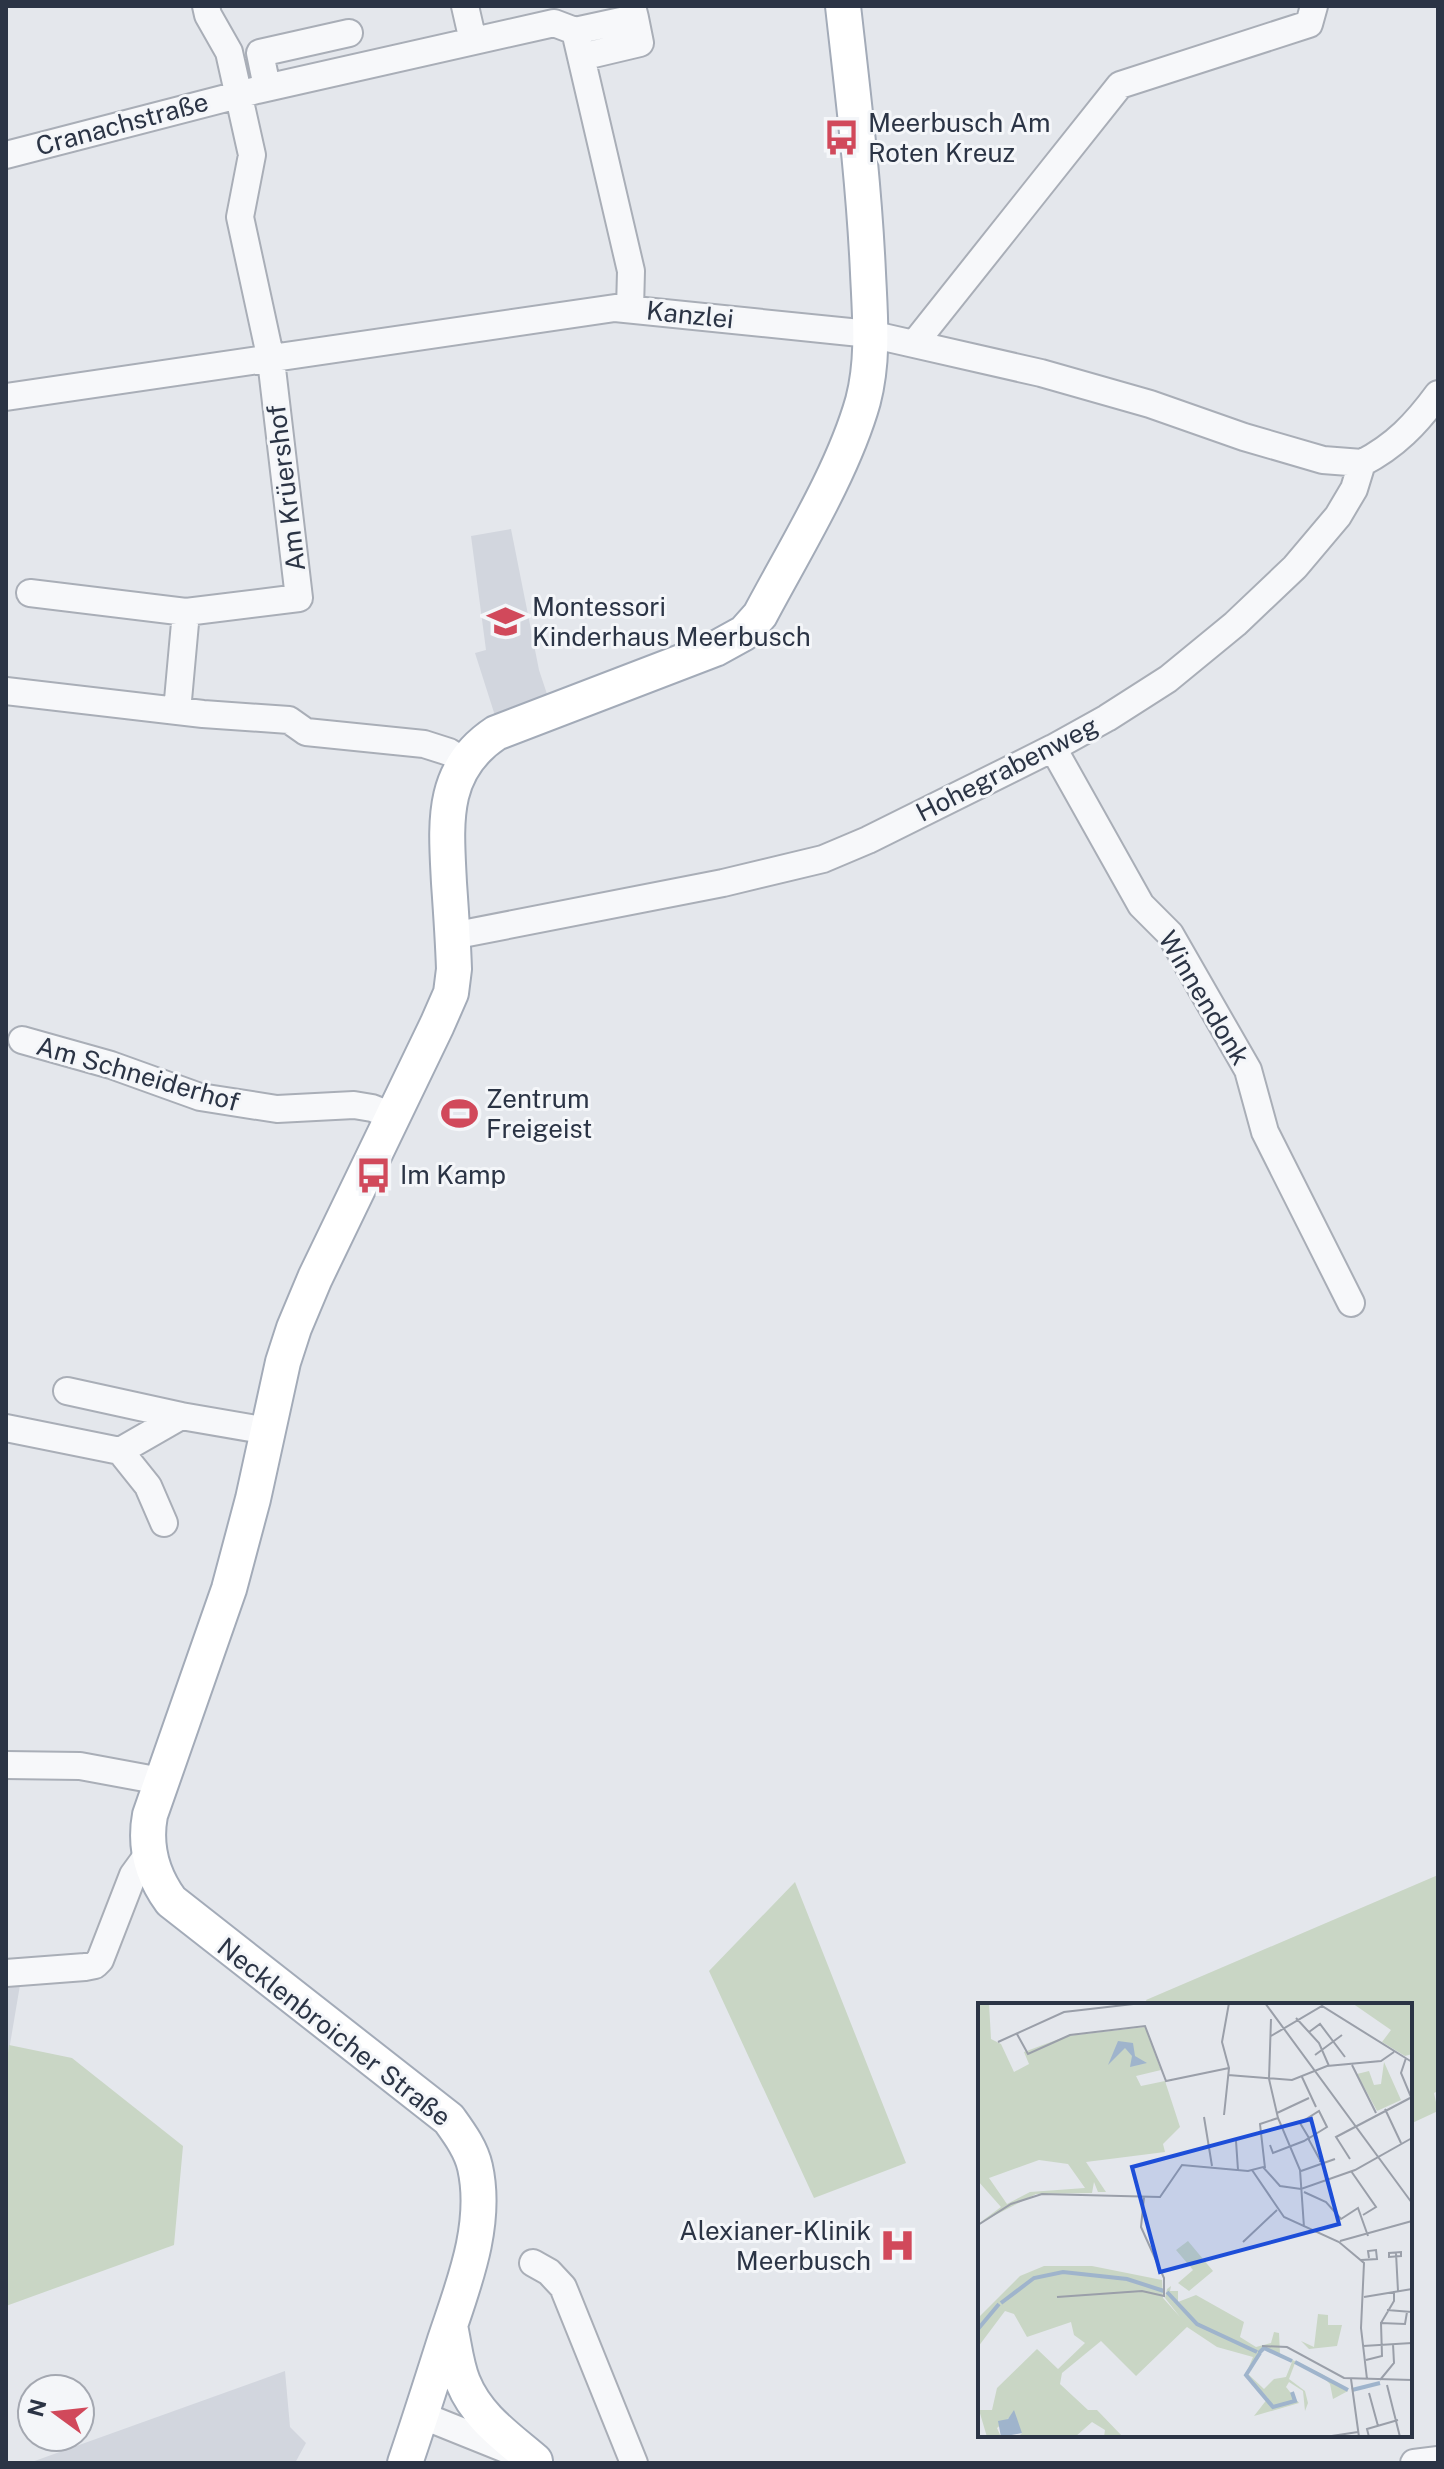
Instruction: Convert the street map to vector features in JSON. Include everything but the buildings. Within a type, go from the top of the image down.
[{"type":"main road","points":[[268,1431],[283,1362],[301,1309],[395,1117],[451,993],[454,969],[447,821],[450,796],[465,762],[473,750],[496,733],[715,649],[732,641],[752,625],[803,534],[849,442],[863,399],[870,334],[866,217],[843,6]]},
{"type":"main road","name":"Necklenbroicher Straße","points":[[268,1431],[236,1564],[202,1671],[150,1815],[147,1837],[149,1853],[156,1878],[180,1909],[449,2119],[475,2165],[479,2214],[474,2243],[405,2463]]},
{"type":"main road","points":[[450,2326],[462,2379],[478,2409],[491,2424],[537,2462]]},
{"type":"street","name":"Cranachstraße","points":[[206,6],[229,52],[252,155],[240,217],[271,360]]},
{"type":"street","points":[[465,6],[473,41]]},
{"type":"street","points":[[914,344],[1120,85],[1309,24],[1314,6]]},
{"type":"street","points":[[578,44],[640,43],[633,12]]},
{"type":"street","points":[[238,94],[554,23],[578,44],[631,271],[630,309]]},
{"type":"street","points":[[267,87],[260,53],[349,33]]},
{"type":"street","name":"Cranachstraße","points":[[6,155],[238,94]]},
{"type":"street","name":"Kanzlei","points":[[6,397],[615,308],[870,334],[1041,373],[1150,404],[1244,437],[1323,460],[1362,463]]},
{"type":"street","name":"Am Krüershof","points":[[186,612],[299,598],[271,360]]},
{"type":"street","points":[[1362,463],[1403,436],[1438,394]]},
{"type":"street","name":"Hohegrabenweg","points":[[452,936],[723,883],[823,859],[868,840],[1053,748],[1168,679],[1235,624],[1295,567],[1338,516],[1354,489],[1362,463]]},
{"type":"street","points":[[30,593],[186,612],[177,711]]},
{"type":"street","points":[[6,691],[177,711],[289,720],[306,732],[424,744],[449,752],[465,762]]},
{"type":"street","name":"Winnendonk","points":[[1053,748],[1141,905],[1170,934],[1248,1070],[1265,1132],[1351,1303]]},
{"type":"street","name":"Am Schneiderhof","points":[[22,1040],[111,1065],[200,1097],[277,1109],[354,1105],[395,1117]]},
{"type":"street","points":[[67,1391],[268,1431]]},
{"type":"street","points":[[120,1451],[181,1416]]},
{"type":"street","points":[[6,1428],[120,1451],[148,1486],[164,1523]]},
{"type":"street","points":[[6,1765],[80,1766],[161,1781]]},
{"type":"street","name":"Necklenbroicher Straße","points":[[6,1973],[95,1965],[100,1960],[133,1875],[149,1853]]},
{"type":"street","points":[[533,2263],[549,2272],[563,2287],[634,2463]]},
{"type":"street","points":[[421,2415],[537,2462]]},
{"type":"street","points":[[1414,2463],[1438,2460]]},
{"type":"shaded area","name":"Montessori Kinderhaus Meerbusch","points":[[511,529],[539,670],[550,703],[497,722],[475,653],[486,650],[471,536]]},
{"type":"shaded area","points":[[6,1982],[20,1985],[6,2068]]},
{"type":"shaded area","points":[[285,2371],[290,2427],[306,2443],[295,2463],[29,2463],[57,2453],[96,2453],[96,2439]]},
{"type":"green space","points":[[1438,1875],[1438,2091],[1434,2093],[1438,2111],[1412,2123],[1412,2003],[1147,2003],[1146,2000]]},
{"type":"green space","points":[[795,1882],[906,2163],[814,2198],[709,1971]]},
{"type":"green space","points":[[9,2045],[72,2058],[183,2146],[174,2245],[6,2306],[6,2068]]},
{"type":"place","name":"Meerbusch Am Roten Kreuz","points":[[842,138]]},
{"type":"place","name":"Montessori Kinderhaus Meerbusch","points":[[506,622]]},
{"type":"place","name":"Zentrum Freigeist","points":[[460,1114]]},
{"type":"place","name":"Im Kamp","points":[[374,1175]]},
{"type":"place","name":"Alexianer-Klinik Meerbusch","points":[[897,2246]]}]
